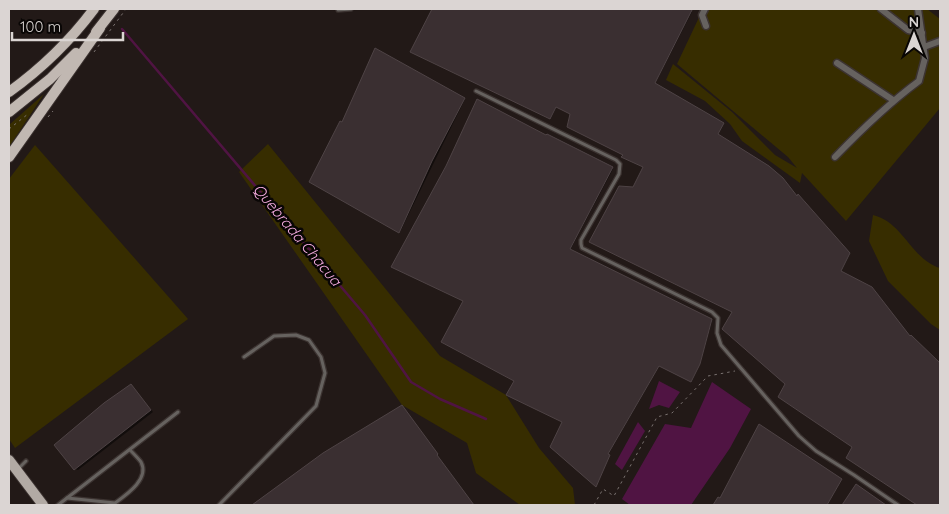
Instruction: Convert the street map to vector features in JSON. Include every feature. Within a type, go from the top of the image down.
[{"type":"highway","points":[[9,92],[63,46],[94,9]]},
{"type":"highway","points":[[9,157],[114,9]]},
{"type":"highway","points":[[9,112],[50,79],[100,28]]},
{"type":"main road","points":[[9,460],[43,505]]},
{"type":"street","points":[[705,9],[702,15],[706,26]]},
{"type":"street","points":[[880,9],[908,30],[922,33]]},
{"type":"street","points":[[835,157],[870,120],[919,81],[925,58],[918,9]]},
{"type":"street","points":[[924,47],[940,41]]},
{"type":"street","points":[[838,63],[893,100]]},
{"type":"lane","points":[[338,10],[351,9]]},
{"type":"lane","points":[[476,91],[616,160],[620,164],[619,174],[581,240],[582,248],[712,312],[718,318],[717,333],[721,345],[799,436],[816,451],[898,505]]},
{"type":"lane","points":[[219,505],[316,406],[325,373],[321,357],[309,340],[296,335],[274,336],[244,357]]},
{"type":"lane","points":[[58,505],[178,412]]},
{"type":"lane","points":[[67,498],[115,504],[133,490],[142,475],[142,463],[130,450]]},
{"type":"lane","points":[[17,470],[26,461]]},
{"type":"path","points":[[594,505],[603,489],[614,496],[657,417],[672,413],[708,376],[742,369]]},
{"type":"shaded area","points":[[703,9],[927,9],[940,19],[940,108],[846,221],[802,173],[800,183],[742,141],[730,124],[705,101],[666,80],[673,64],[732,112],[775,155],[797,168],[788,157],[677,64]]},
{"type":"shaded area","points":[[44,94],[9,147],[9,125]]},
{"type":"shaded area","points":[[268,144],[440,356],[506,395],[539,448],[573,488],[575,505],[520,505],[476,473],[467,443],[402,405],[239,172]]},
{"type":"shaded area","points":[[35,145],[188,319],[15,448],[9,439],[9,179]]},
{"type":"shaded area","points":[[873,215],[892,225],[922,257],[940,268],[940,330],[931,324],[888,281],[869,241]]},
{"type":"shaded area","points":[[659,381],[680,392],[669,408],[659,405],[649,409]]},
{"type":"shaded area","points":[[712,382],[751,409],[730,448],[691,505],[630,505],[622,499],[665,424],[691,428]]},
{"type":"shaded area","points":[[638,422],[645,431],[622,470],[615,464]]},
{"type":"building","points":[[432,9],[692,10],[655,83],[724,123],[718,134],[769,166],[783,178],[797,196],[798,194],[850,253],[841,271],[872,287],[910,336],[940,363],[940,505],[917,505],[846,458],[852,447],[778,397],[785,384],[722,329],[732,312],[589,242],[619,186],[633,187],[643,167],[567,127],[570,114],[556,107],[550,119],[410,52]]},
{"type":"building","points":[[375,48],[465,98],[432,161],[399,233],[309,182],[340,121],[342,122]]},
{"type":"building","points":[[477,99],[613,167],[570,249],[712,319],[700,364],[691,382],[659,366],[608,454],[610,455],[596,487],[550,447],[562,422],[506,395],[514,381],[441,342],[463,301],[391,267],[446,166]]},
{"type":"building","points":[[131,384],[151,410],[74,470],[54,445],[104,403]]},
{"type":"building","points":[[402,405],[474,505],[252,505],[323,453]]},
{"type":"building","points":[[759,424],[842,479],[827,505],[713,505],[718,497],[720,498]]},
{"type":"building","points":[[856,484],[886,505],[842,505]]},
{"type":"waterway","name":"Quebrada Chacua","points":[[122,29],[365,315],[411,382],[440,399],[486,419]]}]
